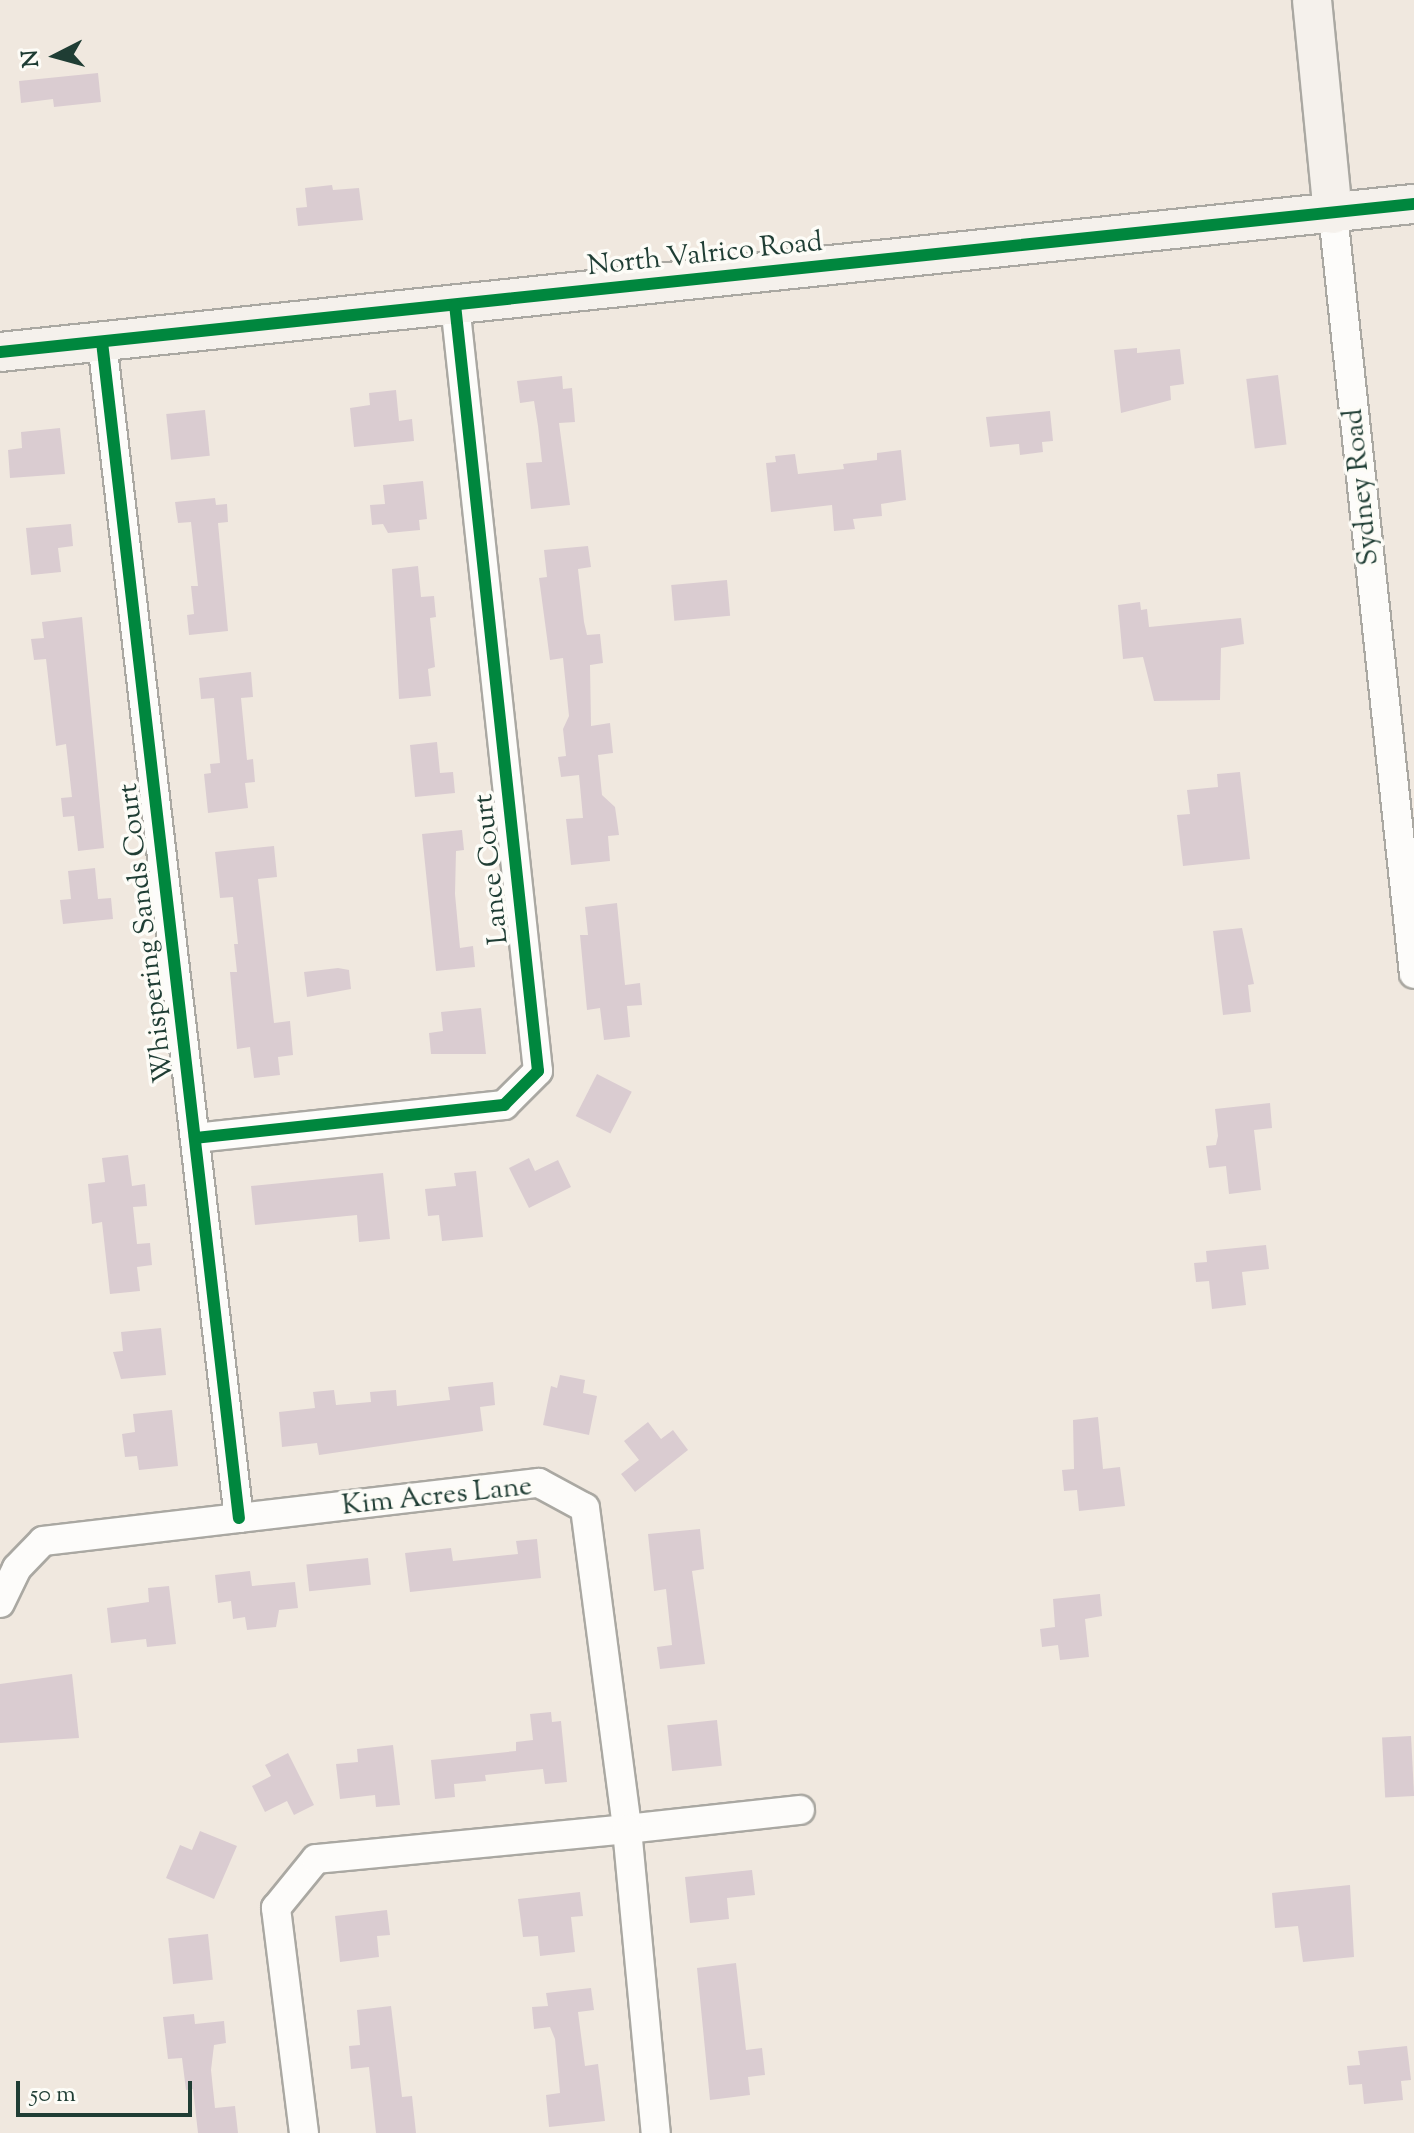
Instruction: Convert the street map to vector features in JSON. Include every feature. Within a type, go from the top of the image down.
[{"type":"street","name":"Sydney Road","points":[[1312,0],[1414,974]]},
{"type":"street","name":"North Valrico Road","points":[[0,352],[1414,204]]},
{"type":"street","name":"Lance Court","points":[[195,1138],[504,1105],[538,1071],[455,305]]},
{"type":"street","name":"Whispering Sands Court","points":[[102,342],[239,1518]]},
{"type":"street","name":"Kim Acres Lane","points":[[0,1603],[31,1549],[57,1538],[539,1483],[585,1508],[627,1829],[656,2133]]},
{"type":"street","points":[[304,2133],[276,1908],[316,1859],[800,1810]]},
{"type":"building","points":[[98,73],[101,102],[54,107],[53,99],[21,103],[19,81]]},
{"type":"building","points":[[332,185],[333,190],[359,188],[363,220],[298,226],[296,208],[307,207],[305,188]]},
{"type":"building","points":[[1137,348],[1137,353],[1180,349],[1184,384],[1170,386],[1171,400],[1121,413],[1114,350]]},
{"type":"building","points":[[1278,375],[1287,444],[1255,448],[1246,379]]},
{"type":"building","points":[[562,376],[563,389],[572,388],[575,422],[559,423],[570,505],[531,509],[526,463],[542,462],[534,401],[520,403],[517,381]]},
{"type":"building","points":[[396,390],[399,421],[412,419],[414,441],[354,447],[350,408],[370,405],[369,393]]},
{"type":"building","points":[[205,410],[210,456],[171,460],[166,414]]},
{"type":"building","points":[[1050,411],[1053,441],[1042,442],[1043,452],[1020,455],[1019,444],[990,447],[986,417]]},
{"type":"building","points":[[60,428],[65,474],[10,478],[8,450],[22,448],[21,432]]},
{"type":"building","points":[[901,450],[906,500],[881,504],[882,516],[853,519],[855,529],[834,531],[832,505],[771,512],[766,463],[776,462],[775,456],[795,454],[798,474],[844,469],[843,464],[877,460],[877,453]]},
{"type":"building","points":[[423,481],[427,519],[419,520],[420,530],[388,533],[383,524],[372,525],[370,505],[385,504],[383,485]]},
{"type":"building","points":[[215,498],[216,505],[227,504],[228,522],[218,523],[228,631],[189,635],[187,615],[194,614],[191,586],[198,586],[191,522],[178,523],[175,502]]},
{"type":"building","points":[[71,524],[73,546],[58,548],[61,572],[31,575],[26,528]]},
{"type":"building","points":[[588,546],[591,567],[578,569],[584,622],[587,635],[600,634],[603,663],[590,665],[591,726],[610,723],[613,753],[598,755],[602,795],[615,807],[619,835],[608,836],[610,861],[571,865],[566,819],[583,818],[579,775],[561,777],[558,757],[566,756],[563,729],[569,716],[563,658],[550,660],[539,578],[547,577],[544,550]]},
{"type":"building","points":[[418,566],[421,597],[434,596],[436,617],[430,618],[435,667],[428,669],[431,696],[399,699],[392,569]]},
{"type":"building","points":[[727,580],[730,616],[674,621],[671,585]]},
{"type":"building","points":[[1140,602],[1141,610],[1147,609],[1149,627],[1241,618],[1244,644],[1221,648],[1220,700],[1154,701],[1143,657],[1123,659],[1118,605]]},
{"type":"building","points":[[82,617],[104,848],[78,851],[74,816],[63,817],[61,798],[72,797],[66,744],[56,746],[46,659],[34,660],[31,639],[44,638],[42,622]]},
{"type":"building","points":[[251,672],[253,697],[241,698],[247,760],[253,759],[255,782],[245,783],[248,808],[208,813],[204,774],[211,773],[210,764],[220,763],[214,698],[201,699],[199,678]]},
{"type":"building","points":[[437,742],[440,773],[453,772],[455,793],[415,797],[410,745]]},
{"type":"building","points":[[1240,772],[1250,859],[1183,866],[1177,815],[1190,814],[1187,790],[1218,787],[1217,774]]},
{"type":"building","points":[[462,830],[464,850],[456,851],[455,894],[460,948],[473,946],[475,967],[436,971],[422,834]]},
{"type":"building","points":[[274,846],[277,877],[258,879],[274,1023],[290,1021],[293,1055],[278,1057],[280,1075],[254,1078],[250,1047],[237,1049],[230,972],[237,972],[234,944],[238,944],[233,897],[220,898],[215,852]]},
{"type":"building","points":[[95,868],[98,899],[111,898],[113,919],[63,924],[60,900],[71,899],[68,871]]},
{"type":"building","points":[[617,903],[625,985],[640,983],[642,1005],[627,1006],[630,1037],[604,1040],[600,1008],[587,1010],[580,935],[588,935],[585,907]]},
{"type":"building","points":[[1242,928],[1254,984],[1248,985],[1251,1012],[1223,1015],[1213,931]]},
{"type":"building","points":[[338,968],[349,970],[351,989],[307,997],[304,972]]},
{"type":"building","points":[[481,1008],[486,1054],[431,1054],[429,1033],[443,1031],[441,1012]]},
{"type":"building","points":[[597,1074],[632,1092],[610,1134],[576,1116]]},
{"type":"building","points":[[1270,1103],[1272,1128],[1254,1130],[1261,1190],[1229,1194],[1226,1166],[1209,1168],[1206,1146],[1216,1145],[1218,1136],[1215,1109]]},
{"type":"building","points":[[128,1155],[132,1186],[145,1184],[147,1206],[133,1207],[137,1244],[150,1243],[152,1265],[137,1267],[140,1291],[110,1294],[102,1222],[92,1224],[88,1184],[105,1182],[102,1158]]},
{"type":"building","points":[[529,1158],[535,1171],[558,1160],[571,1187],[529,1208],[509,1168]]},
{"type":"building","points":[[476,1171],[483,1237],[442,1241],[439,1215],[428,1216],[425,1189],[456,1186],[454,1173]]},
{"type":"building","points":[[383,1173],[390,1239],[359,1242],[357,1215],[255,1225],[251,1186]]},
{"type":"building","points":[[1266,1245],[1269,1269],[1242,1272],[1246,1305],[1212,1309],[1209,1281],[1196,1282],[1194,1263],[1207,1262],[1206,1251]]},
{"type":"building","points":[[161,1328],[166,1375],[121,1379],[113,1352],[123,1351],[121,1332]]},
{"type":"building","points":[[560,1375],[585,1380],[583,1393],[597,1396],[589,1435],[543,1425],[551,1386],[557,1388]]},
{"type":"building","points":[[493,1382],[495,1405],[480,1407],[483,1431],[319,1455],[317,1443],[282,1447],[279,1412],[315,1408],[313,1392],[334,1390],[336,1405],[371,1402],[370,1392],[396,1390],[397,1406],[450,1400],[448,1387]]},
{"type":"building","points":[[172,1410],[178,1466],[139,1470],[137,1456],[125,1457],[122,1434],[135,1432],[133,1414]]},
{"type":"building","points":[[1098,1417],[1103,1469],[1120,1467],[1125,1506],[1079,1511],[1077,1490],[1064,1491],[1062,1470],[1074,1469],[1073,1420]]},
{"type":"building","points":[[648,1422],[661,1439],[673,1430],[688,1450],[635,1492],[621,1474],[639,1460],[624,1441]]},
{"type":"building","points":[[700,1529],[704,1569],[692,1571],[705,1664],[660,1669],[657,1647],[672,1645],[666,1589],[654,1591],[648,1534]]},
{"type":"building","points":[[537,1539],[541,1578],[410,1592],[405,1553],[451,1548],[453,1561],[518,1554],[516,1541]]},
{"type":"building","points":[[368,1558],[371,1585],[309,1591],[306,1564]]},
{"type":"building","points":[[250,1571],[252,1586],[295,1582],[298,1608],[279,1610],[276,1627],[247,1630],[245,1617],[233,1619],[231,1601],[218,1603],[215,1575]]},
{"type":"building","points":[[169,1586],[176,1644],[147,1647],[146,1639],[111,1643],[107,1608],[149,1602],[148,1588]]},
{"type":"building","points":[[1100,1594],[1102,1616],[1085,1619],[1089,1657],[1060,1660],[1058,1645],[1042,1647],[1040,1629],[1055,1627],[1053,1599]]},
{"type":"building","points":[[72,1674],[79,1738],[0,1743],[0,1684]]},
{"type":"building","points":[[551,1712],[552,1722],[561,1721],[567,1782],[545,1784],[543,1769],[485,1775],[486,1781],[454,1784],[455,1797],[435,1799],[431,1760],[516,1751],[516,1742],[533,1740],[530,1714]]},
{"type":"building","points":[[717,1720],[722,1766],[672,1771],[667,1725]]},
{"type":"building","points":[[1411,1736],[1414,1796],[1385,1797],[1382,1738]]},
{"type":"building","points":[[393,1745],[400,1805],[376,1807],[375,1795],[340,1799],[336,1764],[358,1762],[357,1749]]},
{"type":"building","points":[[288,1753],[314,1805],[294,1815],[287,1801],[265,1812],[252,1786],[271,1776],[265,1765]]},
{"type":"building","points":[[200,1831],[237,1846],[214,1899],[166,1878],[180,1845],[192,1850]]},
{"type":"building","points":[[752,1870],[755,1895],[727,1898],[729,1919],[690,1923],[685,1877]]},
{"type":"building","points":[[1350,1885],[1354,1957],[1303,1962],[1298,1926],[1275,1928],[1272,1893]]},
{"type":"building","points":[[580,1892],[583,1916],[571,1917],[575,1952],[540,1956],[538,1936],[523,1937],[518,1899]]},
{"type":"building","points":[[387,1910],[390,1935],[377,1936],[379,1957],[340,1962],[335,1916]]},
{"type":"building","points":[[208,1934],[213,1980],[173,1984],[168,1938]]},
{"type":"building","points":[[736,1963],[746,2050],[762,2048],[765,2075],[748,2077],[750,2095],[710,2100],[697,1968]]},
{"type":"building","points":[[591,1988],[594,2010],[578,2012],[585,2066],[598,2064],[605,2121],[549,2127],[546,2095],[560,2093],[555,2039],[550,2027],[534,2029],[532,2007],[548,2006],[546,1993]]},
{"type":"building","points":[[391,2006],[402,2097],[412,2096],[416,2133],[376,2133],[369,2067],[351,2069],[349,2046],[360,2045],[357,2010]]},
{"type":"building","points":[[194,2014],[195,2024],[224,2021],[226,2043],[214,2045],[211,2070],[215,2108],[235,2106],[238,2133],[198,2133],[193,2089],[186,2090],[182,2058],[168,2059],[163,2017]]},
{"type":"building","points":[[1407,2046],[1411,2080],[1401,2081],[1403,2100],[1364,2104],[1362,2084],[1349,2085],[1347,2066],[1360,2065],[1358,2051]]},
{"type":"cycle path","points":[[0,352],[1414,204]]},
{"type":"cycle path","points":[[195,1138],[504,1105],[538,1071],[455,305]]},
{"type":"cycle path","points":[[102,342],[239,1518]]}]
